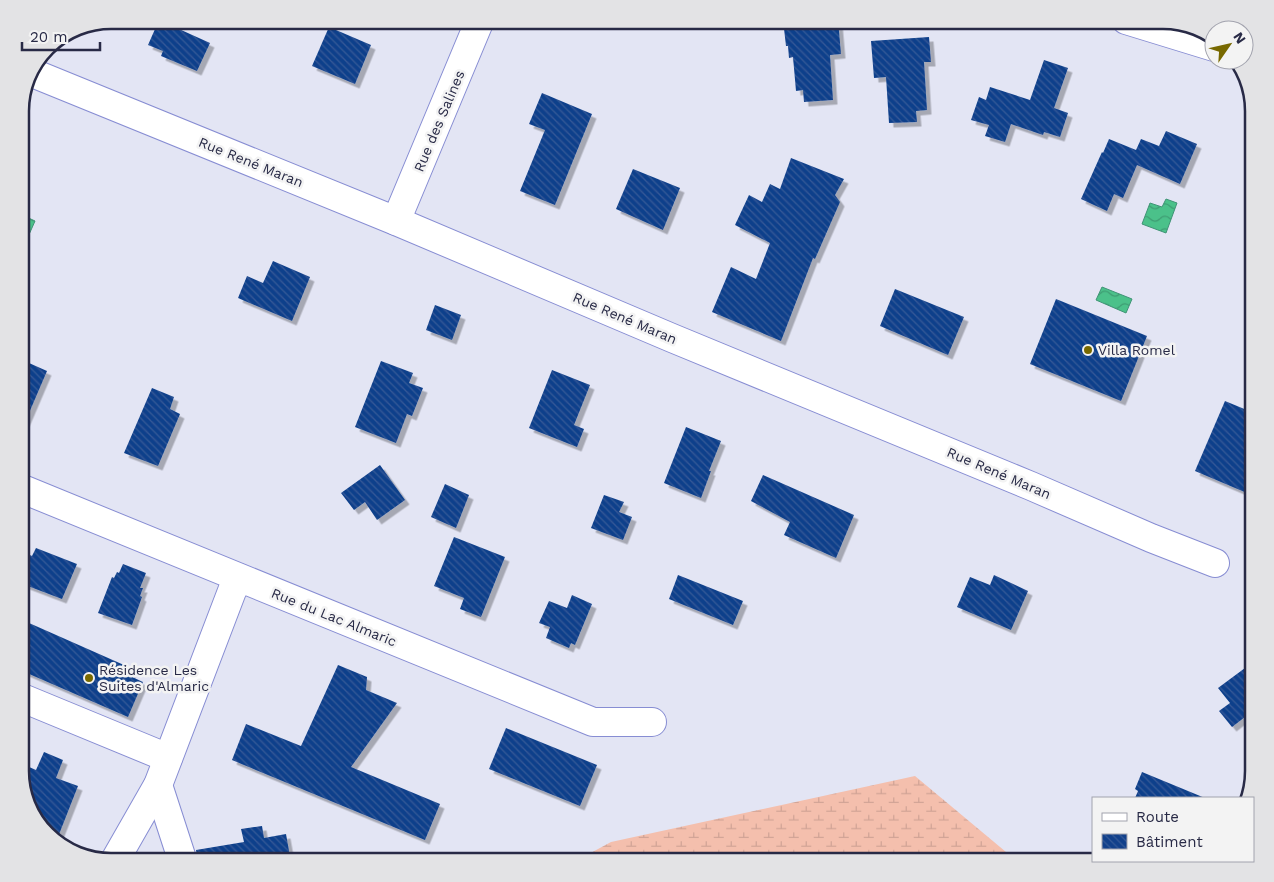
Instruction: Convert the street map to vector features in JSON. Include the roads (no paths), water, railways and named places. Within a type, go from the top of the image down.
[{"type":"street","name":"Rue des Salines","points":[[396,221],[476,29]]},
{"type":"street","points":[[1155,29],[1204,44]]},
{"type":"street","name":"Rue René Maran","points":[[38,75],[396,221],[681,342],[1215,563]]},
{"type":"street","name":"Rue du Lac Almaric","points":[[29,492],[593,722],[652,722]]},
{"type":"street","points":[[119,853],[158,785],[232,591],[239,578]]},
{"type":"street","points":[[29,701],[168,758]]},
{"type":"street","points":[[158,785],[179,853]]},
{"type":"water","points":[[1166,199],[1177,203],[1166,233],[1142,224],[1150,203],[1162,207]]},
{"type":"water","points":[[29,218],[35,221],[29,235]]},
{"type":"water","points":[[1102,287],[1132,299],[1126,313],[1096,300]]},
{"type":"place","name":"Villa Romel","points":[[1088,350]]},
{"type":"place","name":"Résidence Les Suites d'Almaric","points":[[89,678]]}]
